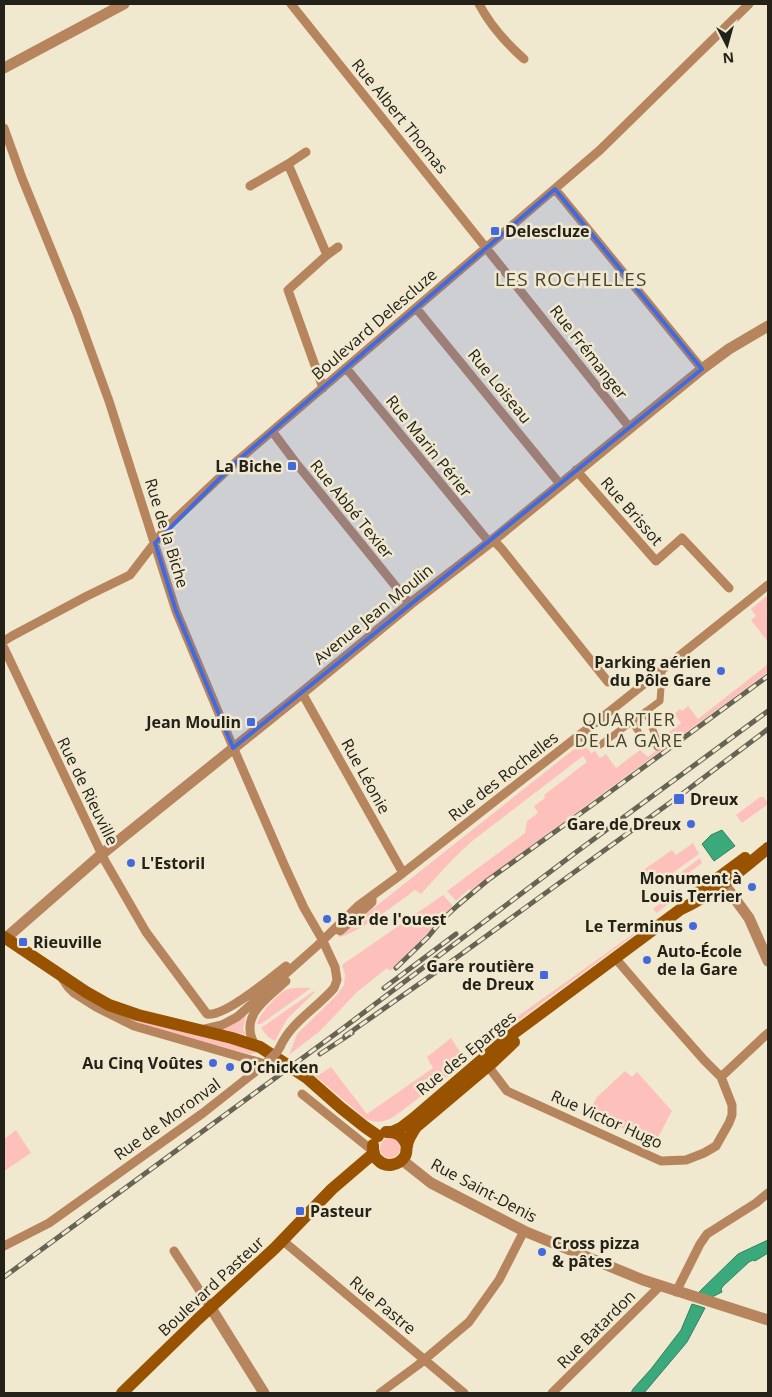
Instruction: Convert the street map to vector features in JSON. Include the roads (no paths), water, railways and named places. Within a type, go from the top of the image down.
[{"type":"main road","points":[[721,881],[768,844]]},
{"type":"main road","points":[[721,881],[768,848]]},
{"type":"main road","name":"Rue des Eparges","points":[[392,1132],[405,1125],[485,1062],[506,1039],[681,910],[694,895],[721,881]]},
{"type":"main road","points":[[5,937],[61,976],[109,1005],[138,1015],[255,1045],[303,1075],[347,1113],[378,1136]]},
{"type":"main road","points":[[407,1146],[399,1134],[386,1132],[378,1136],[373,1152],[376,1158],[383,1164],[396,1164],[402,1160],[416,1128],[485,1062]]},
{"type":"main road","name":"Boulevard Pasteur","points":[[122,1393],[282,1240],[332,1189],[373,1152]]},
{"type":"main road","name":"Boulevard Pasteur","points":[[320,1201],[356,1175],[383,1164]]},
{"type":"street","points":[[4,68],[124,4]]},
{"type":"street","name":"Rue Albert Thomas","points":[[291,4],[486,248]]},
{"type":"street","points":[[479,4],[483,13],[504,41],[524,59]]},
{"type":"street","name":"Boulevard Delescluze","points":[[4,641],[130,575],[166,528],[236,462],[600,150],[749,4]]},
{"type":"street","name":"Rue de la Biche","points":[[4,128],[106,392],[176,611],[235,752],[304,908],[324,942]]},
{"type":"street","points":[[250,186],[306,152]]},
{"type":"street","points":[[288,164],[328,255]]},
{"type":"street","points":[[555,188],[702,369]]},
{"type":"street","points":[[323,388],[288,290],[338,247]]},
{"type":"street","name":"Rue Frémanger","points":[[486,248],[630,428]]},
{"type":"street","name":"Rue Loiseau","points":[[416,308],[560,484]]},
{"type":"street","name":"Avenue Jean Moulin","points":[[5,937],[102,854],[235,752],[302,693],[410,604],[491,541],[702,369],[728,349],[768,326]]},
{"type":"street","name":"Rue Marin Périer","points":[[346,368],[491,541],[501,548],[608,682]]},
{"type":"street","name":"Rue Abbé Texier","points":[[272,431],[296,464],[410,604]]},
{"type":"street","name":"Rue Brissot","points":[[576,470],[656,561],[682,538],[729,588]]},
{"type":"street","name":"Rue des Rochelles","points":[[255,1045],[251,1038],[249,1027],[255,1011],[324,942],[368,906],[372,902],[374,895],[768,585]]},
{"type":"street","name":"Rue de Rieuville","points":[[4,648],[102,854],[146,932],[207,1014]]},
{"type":"street","points":[[580,738],[600,745],[660,701],[662,674]]},
{"type":"street","name":"Rue Léonie","points":[[302,693],[403,873]]},
{"type":"street","points":[[646,711],[659,746],[657,747]]},
{"type":"street","points":[[628,718],[638,731]]},
{"type":"street","points":[[721,881],[749,918],[768,961]]},
{"type":"street","name":"Rue des Rochelles","points":[[207,1014],[216,1014],[229,1008],[260,987],[316,942],[324,942]]},
{"type":"street","name":"Rue des Rochelles","points":[[200,1030],[215,1028],[237,1017],[318,945],[324,942]]},
{"type":"street","name":"Rue de Moronval","points":[[4,1246],[48,1223],[203,1113],[265,1064],[277,1052],[290,1031],[329,993],[336,983],[338,976],[324,942]]},
{"type":"street","points":[[616,959],[721,1077],[768,1032]]},
{"type":"street","points":[[61,976],[74,993],[96,1007],[134,1026],[265,1064]]},
{"type":"street","name":"Rue Victor Hugo","points":[[485,1062],[507,1091],[661,1161],[686,1160],[716,1146],[732,1115],[729,1093],[721,1077]]},
{"type":"street","points":[[302,1094],[373,1152]]},
{"type":"street","name":"Rue Saint-Denis","points":[[402,1160],[430,1184],[524,1231],[676,1292],[768,1320]]},
{"type":"street","points":[[676,1292],[707,1234],[756,1203],[768,1193]]},
{"type":"street","points":[[380,1393],[424,1360],[469,1322],[499,1280],[524,1231]]},
{"type":"street","name":"Rue Pastre","points":[[282,1240],[464,1393]]},
{"type":"street","points":[[174,1251],[264,1393]]},
{"type":"street","name":"Rue Batardon","points":[[552,1393],[660,1286]]},
{"type":"railway","points":[[396,968],[428,937],[442,920],[488,880],[768,676]]},
{"type":"railway","points":[[4,1277],[342,1029],[579,850],[768,711]]},
{"type":"railway","points":[[345,1036],[682,794],[768,729]]},
{"type":"railway","points":[[384,988],[456,934]]},
{"type":"railway","points":[[320,1054],[352,1033]]},
{"type":"place","name":"Delescluze","points":[[495,231]]},
{"type":"place","name":"La Biche","points":[[292,466]]},
{"type":"place","name":"Parking aérien du Pôle Gare","points":[[721,671]]},
{"type":"place","name":"Jean Moulin","points":[[251,722]]},
{"type":"place","name":"Dreux","points":[[679,799]]},
{"type":"place","name":"Gare de Dreux","points":[[691,824]]},
{"type":"place","name":"L'Estoril","points":[[131,863]]},
{"type":"place","name":"Monument à Louis Terrier","points":[[752,887]]},
{"type":"place","name":"Bar de l'ouest","points":[[327,919]]},
{"type":"place","name":"Le Terminus","points":[[693,926]]},
{"type":"place","name":"Rieuville","points":[[23,942]]},
{"type":"place","name":"Auto-École de la Gare","points":[[647,960]]},
{"type":"place","name":"Gare routière de Dreux","points":[[544,975]]},
{"type":"place","name":"Au Cinq Voûtes","points":[[213,1063]]},
{"type":"place","name":"O'chicken","points":[[230,1067]]},
{"type":"place","name":"Pasteur","points":[[300,1211]]},
{"type":"place","name":"Cross pizza & pâtes","points":[[542,1252]]},
{"type":"district","name":"LES ROCHELLES","points":[[571,279]]},
{"type":"district","name":"QUARTIER DE LA GARE","points":[[629,730]]}]
